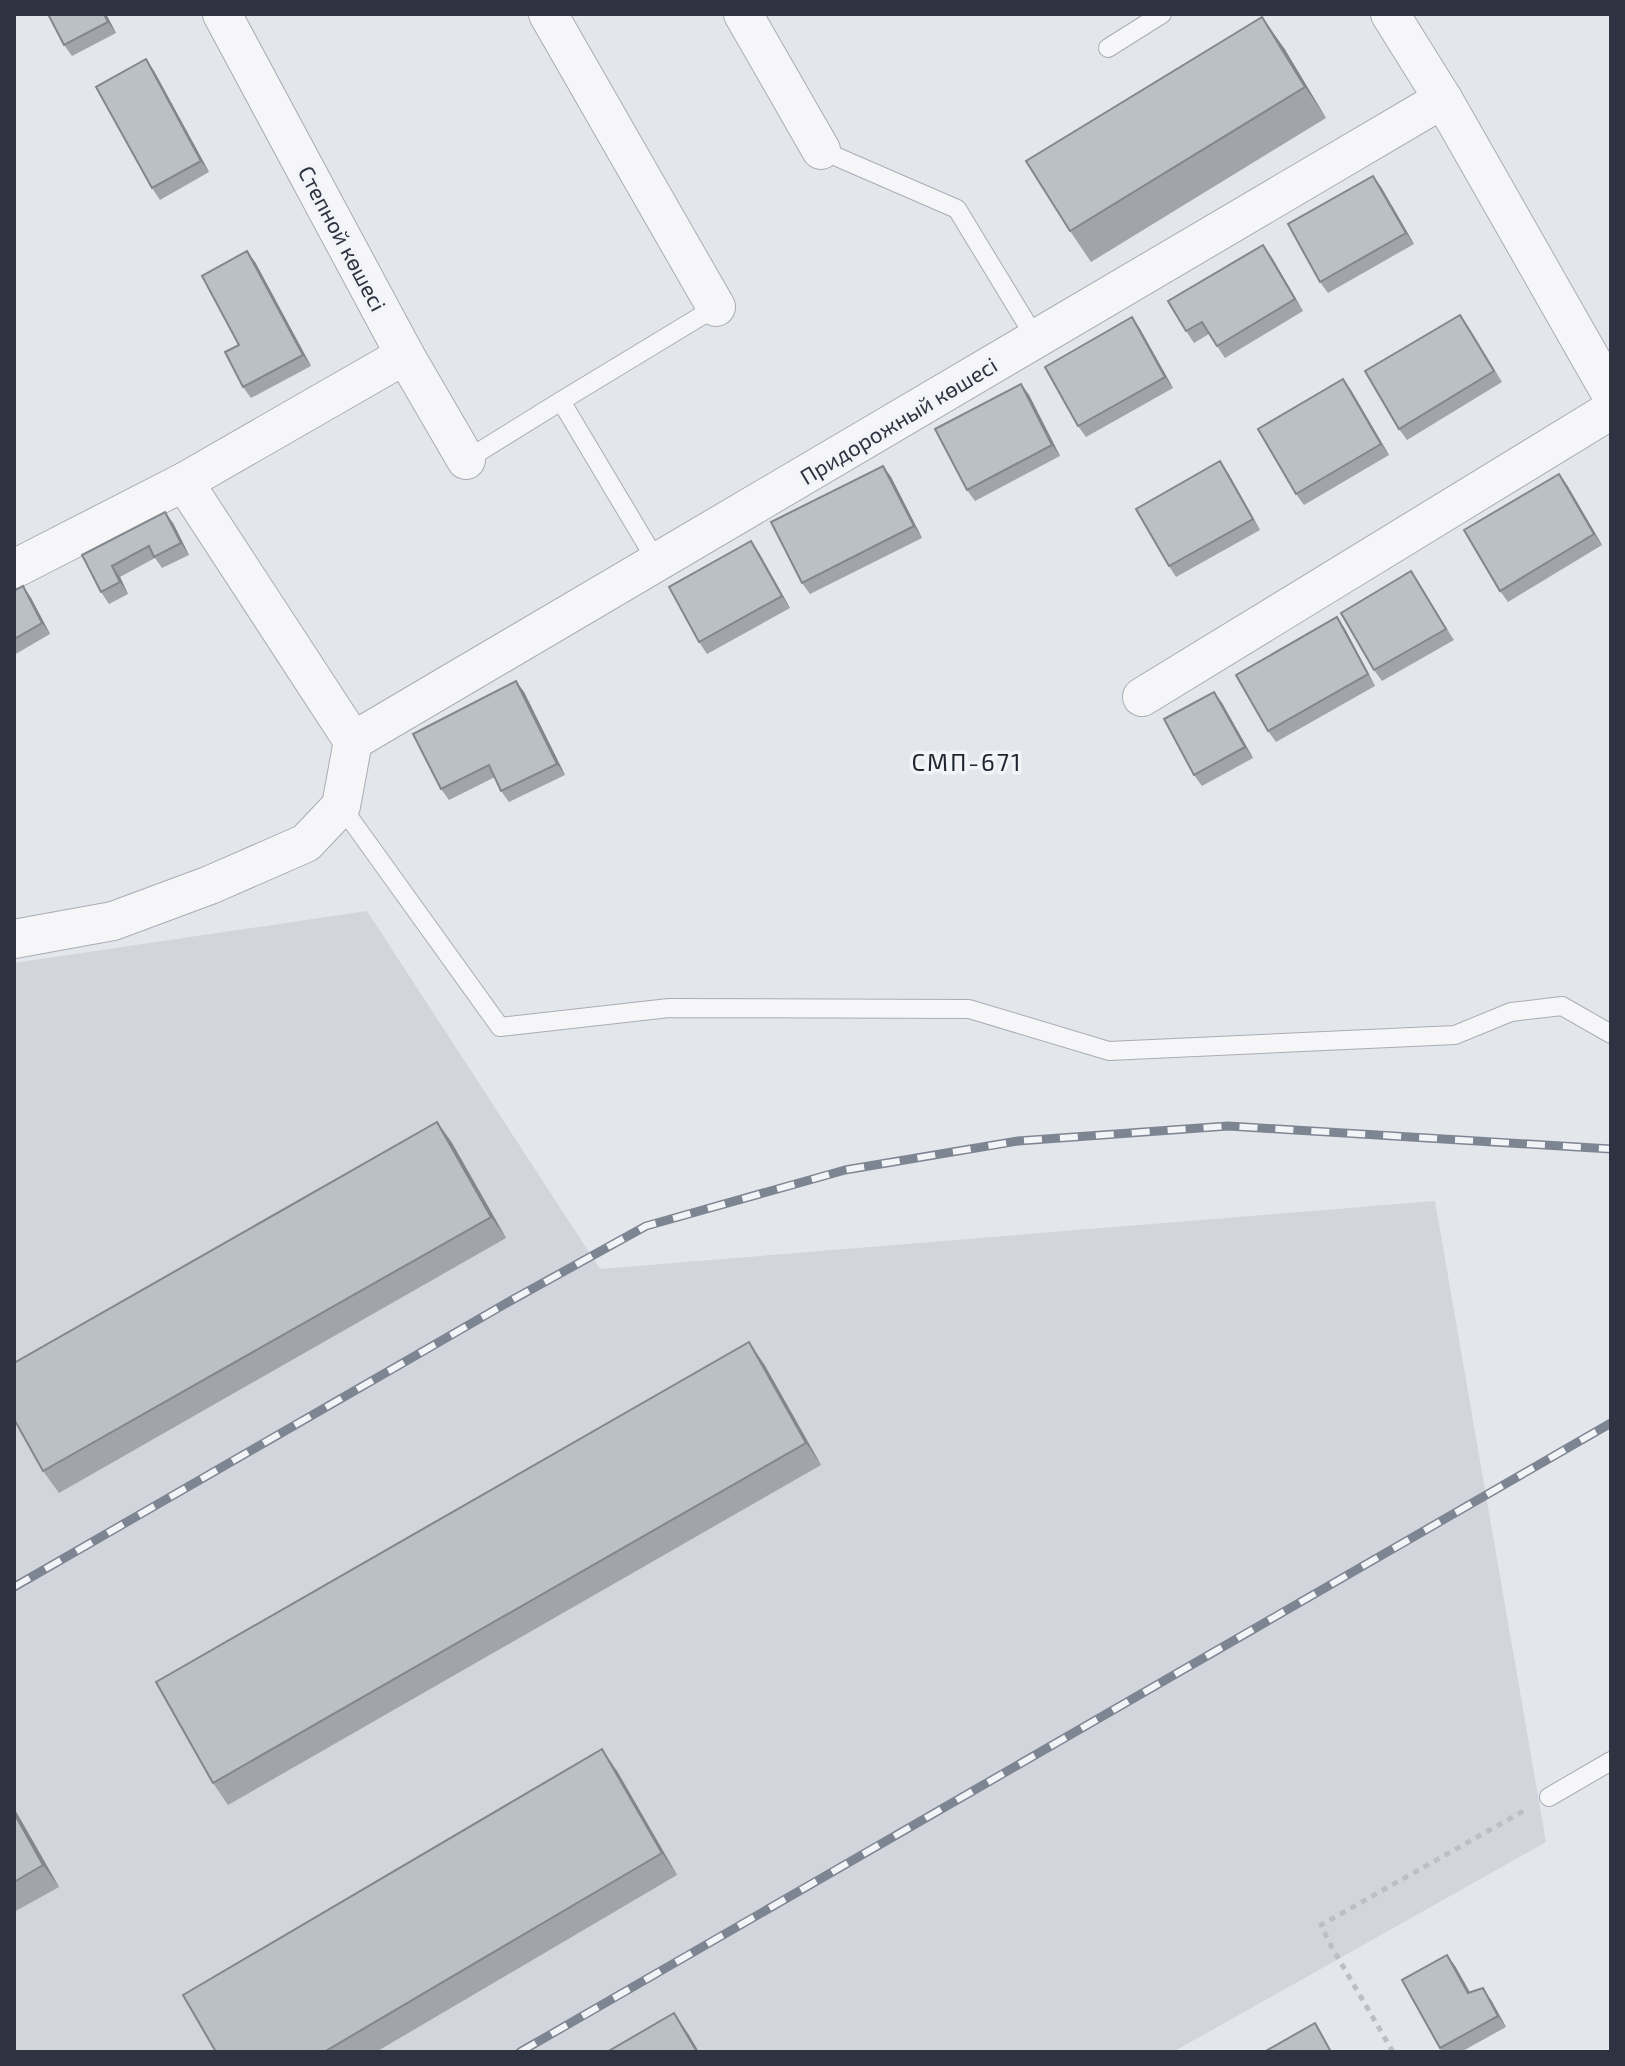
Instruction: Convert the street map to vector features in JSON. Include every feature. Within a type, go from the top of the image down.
[{"type":"street","name":"Степной көшесі","points":[[222,14],[405,355],[466,460]]},
{"type":"street","points":[[548,14],[716,307]]},
{"type":"street","points":[[743,14],[821,150]]},
{"type":"street","points":[[1390,14],[1443,99],[1611,394]]},
{"type":"street","name":"Придорожный көшесі","points":[[353,741],[1443,99]]},
{"type":"street","points":[[14,569],[184,482],[405,355]]},
{"type":"street","points":[[1142,697],[1611,410]]},
{"type":"street","points":[[14,939],[113,921],[210,885],[306,843],[341,806],[353,741],[184,482]]},
{"type":"lane","points":[[1108,48],[1162,14]]},
{"type":"lane","points":[[821,150],[957,209],[1036,339]]},
{"type":"lane","points":[[466,460],[716,307]]},
{"type":"lane","points":[[561,401],[657,562]]},
{"type":"lane","points":[[341,806],[500,1027],[669,1008],[969,1009],[1109,1051],[1455,1035],[1511,1012],[1562,1006],[1611,1034]]},
{"type":"lane","points":[[1549,1797],[1611,1761]]},
{"type":"path","points":[[1393,2052],[1321,1925],[1549,1797]]},
{"type":"shaded area","points":[[367,911],[600,1269],[1435,1201],[1546,1842],[1173,2052],[14,2052],[14,963]]},
{"type":"building","points":[[48,14],[104,14],[108,22],[64,45]]},
{"type":"building","points":[[1262,17],[1305,87],[1070,231],[1026,161]]},
{"type":"building","points":[[146,59],[201,161],[152,188],[96,87]]},
{"type":"building","points":[[1373,176],[1406,233],[1320,282],[1288,224]]},
{"type":"building","points":[[1263,245],[1295,299],[1217,346],[1202,322],[1186,331],[1168,301]]},
{"type":"building","points":[[247,251],[303,355],[243,387],[225,352],[239,345],[202,276]]},
{"type":"building","points":[[1460,315],[1494,371],[1399,429],[1365,371]]},
{"type":"building","points":[[1132,317],[1165,377],[1078,426],[1045,367]]},
{"type":"building","points":[[1343,379],[1381,444],[1296,494],[1258,429]]},
{"type":"building","points":[[1021,384],[1052,445],[967,490],[935,429]]},
{"type":"building","points":[[1220,461],[1253,519],[1169,566],[1136,509]]},
{"type":"building","points":[[883,466],[914,526],[802,583],[771,522]]},
{"type":"building","points":[[1559,474],[1594,534],[1500,591],[1464,530]]},
{"type":"building","points":[[165,512],[181,543],[154,557],[149,546],[112,566],[120,582],[101,592],[82,555]]},
{"type":"building","points":[[751,541],[782,596],[699,642],[669,587]]},
{"type":"building","points":[[1411,571],[1446,629],[1374,670],[1341,613]]},
{"type":"building","points":[[23,586],[42,623],[14,639],[14,591]]},
{"type":"building","points":[[1337,617],[1368,674],[1268,731],[1236,675]]},
{"type":"building","points":[[516,681],[557,764],[501,791],[489,765],[441,789],[413,734]]},
{"type":"building","points":[[1214,692],[1245,747],[1194,775],[1164,719]]},
{"type":"building","points":[[437,1122],[491,1217],[43,1471],[14,1419],[14,1363]]},
{"type":"building","points":[[749,1342],[806,1443],[213,1783],[156,1682]]},
{"type":"building","points":[[602,1749],[662,1853],[324,2052],[216,2052],[183,1995]]},
{"type":"building","points":[[14,1813],[43,1865],[14,1882]]},
{"type":"building","points":[[1447,1955],[1468,1993],[1483,1988],[1498,2016],[1440,2048],[1402,1980]]},
{"type":"building","points":[[674,2013],[697,2052],[607,2052]]},
{"type":"building","points":[[1315,2023],[1331,2052],[1264,2052]]},
{"type":"railway","points":[[14,1587],[646,1226],[845,1170],[1018,1141],[1228,1126],[1611,1149]]},
{"type":"railway","points":[[520,2052],[1611,1423]]},
{"type":"district","name":"СМП-671","points":[[967,761]]}]
